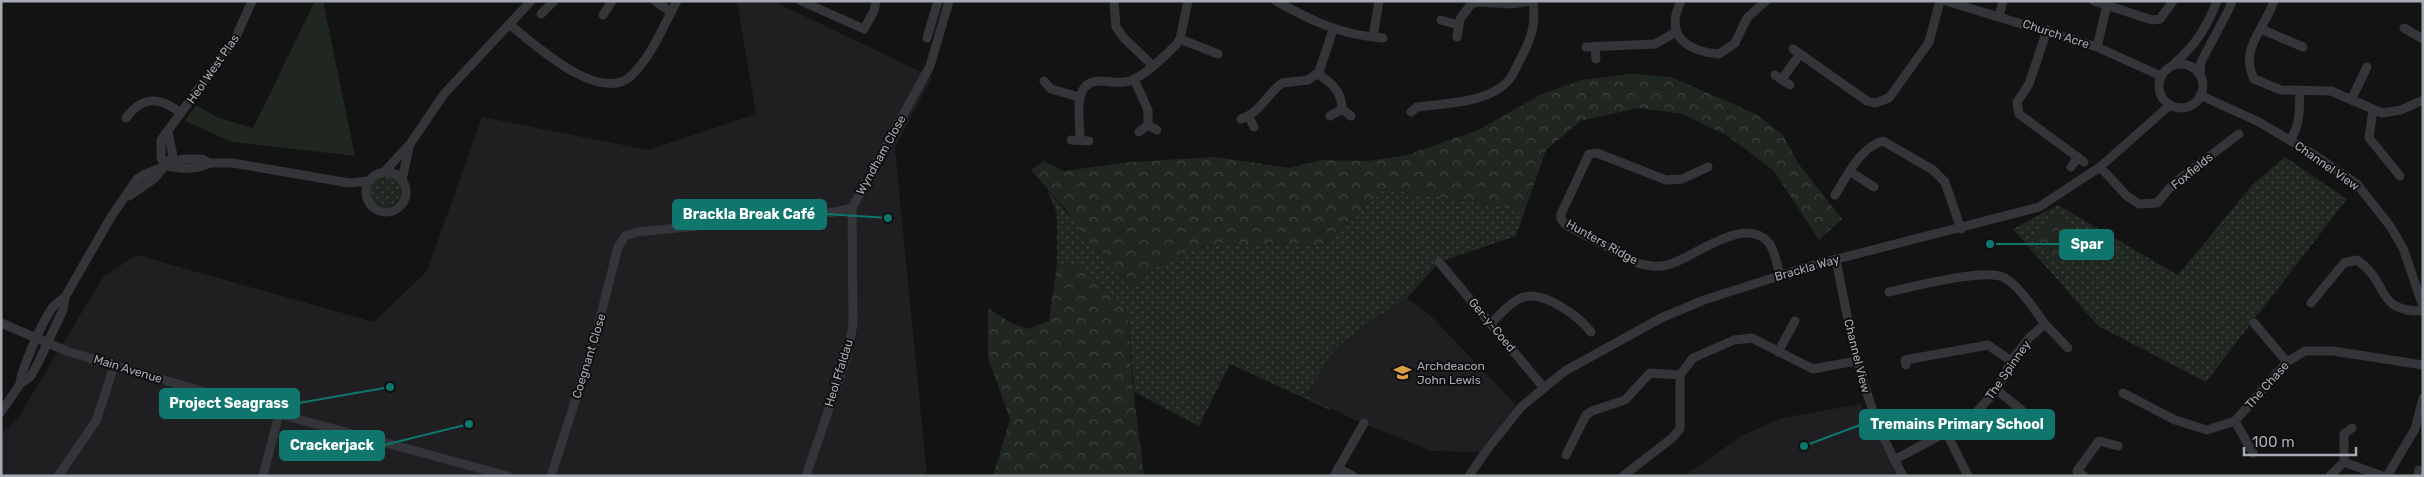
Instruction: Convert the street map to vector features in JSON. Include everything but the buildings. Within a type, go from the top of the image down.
[{"type":"street","name":"Heol West Plas","points":[[166,166],[173,156],[168,132],[235,39],[252,1]]},
{"type":"street","points":[[385,171],[410,144],[444,94],[531,1]]},
{"type":"street","points":[[541,14],[554,1]]},
{"type":"street","points":[[602,15],[612,1]]},
{"type":"street","points":[[655,1],[671,12]]},
{"type":"street","points":[[509,24],[565,68],[587,78],[611,84],[629,78],[643,62],[677,1]]},
{"type":"street","points":[[801,1],[864,29],[874,11],[876,1]]},
{"type":"street","points":[[927,38],[938,1]]},
{"type":"street","name":"Wyndham Close","points":[[625,236],[637,232],[835,212],[852,208],[930,66],[949,1]]},
{"type":"street","points":[[1114,1],[1116,26],[1123,37],[1152,64]]},
{"type":"street","points":[[1080,140],[1079,97],[1083,90],[1096,81],[1128,82],[1176,45],[1180,39],[1188,1]]},
{"type":"street","points":[[1276,1],[1334,30],[1357,36],[1383,38]]},
{"type":"street","points":[[1373,38],[1379,1]]},
{"type":"street","points":[[1411,112],[1418,107],[1458,100],[1492,91],[1510,78],[1534,29],[1535,18],[1531,1],[1512,4],[1478,2],[1471,4],[1458,25],[1457,37]]},
{"type":"street","points":[[1681,1],[1674,20],[1676,32],[1686,43],[1697,50],[1719,54],[1735,43],[1747,18],[1763,2]]},
{"type":"street","points":[[1783,80],[1796,52],[1867,101],[1883,102],[1889,98],[1929,42],[1940,1]]},
{"type":"street","name":"Church Acre","points":[[1946,1],[2047,30],[2097,47],[2162,76]]},
{"type":"street","points":[[1999,16],[2003,1]]},
{"type":"street","points":[[2094,1],[2152,20],[2160,19],[2172,1]]},
{"type":"street","points":[[2217,1],[2204,32],[2189,51],[2168,68],[2162,76],[2160,91],[2163,99],[2170,105],[2178,108],[2186,107],[2194,103],[2200,95],[2202,88],[2201,62],[2230,9],[2232,1]]},
{"type":"street","points":[[2274,1],[2247,57],[2248,68],[2254,79],[2281,90],[2331,91],[2373,110],[2387,113],[2423,100]]},
{"type":"street","points":[[2097,47],[2107,6]]},
{"type":"street","points":[[1441,20],[1458,25]]},
{"type":"street","points":[[2404,28],[2423,39]]},
{"type":"street","points":[[2261,29],[2302,47]]},
{"type":"street","points":[[1254,127],[1245,118],[1258,110],[1282,83],[1308,80],[1318,74],[1334,30]]},
{"type":"street","points":[[2047,30],[2029,84],[2017,102],[2017,108],[2023,119],[2081,160],[2071,167]]},
{"type":"street","points":[[1596,59],[1591,46],[1655,44],[1676,32]]},
{"type":"street","points":[[1180,39],[1212,55]]},
{"type":"street","points":[[2174,64],[2184,64],[2200,75]]},
{"type":"street","points":[[2351,100],[2367,67]]},
{"type":"street","points":[[1318,74],[1334,86],[1342,99],[1342,110]]},
{"type":"street","points":[[1134,79],[1148,110],[1148,125]]},
{"type":"street","points":[[1044,81],[1051,90],[1079,97]]},
{"type":"street","points":[[2290,140],[2296,132],[2300,115],[2300,90]]},
{"type":"street","name":"Channel View","points":[[2200,95],[2229,107],[2290,140],[2356,184],[2390,226],[2403,248],[2422,300]]},
{"type":"street","points":[[126,118],[133,108],[150,100],[162,102],[181,113]]},
{"type":"street","name":"Brackla Way","points":[[1469,476],[1486,451],[1521,408],[1544,388],[1565,371],[1661,318],[1704,300],[1780,275],[2040,207],[2100,167],[2170,105]]},
{"type":"street","points":[[1330,116],[1342,110]]},
{"type":"street","points":[[1342,110],[1352,116]]},
{"type":"street","points":[[2373,110],[2369,138],[2400,176]]},
{"type":"street","points":[[1148,125],[1157,130]]},
{"type":"street","points":[[1139,132],[1148,125]]},
{"type":"street","name":"Foxfields","points":[[2100,167],[2127,196],[2139,204],[2157,203],[2174,184],[2239,134]]},
{"type":"street","points":[[1835,195],[1864,150],[1873,144],[1884,141],[1933,170],[1945,182],[1961,229]]},
{"type":"street","points":[[402,180],[410,144]]},
{"type":"street","name":"Hunters Ridge","points":[[1708,167],[1682,179],[1666,180],[1597,153],[1589,154],[1561,214],[1561,219],[1566,225],[1640,264],[1660,267],[1672,264],[1735,234],[1755,234],[1769,243],[1780,275]]},
{"type":"street","points":[[20,384],[21,373],[54,306],[65,297],[111,217],[137,180],[151,170],[166,166],[184,169],[202,167],[210,163],[233,163],[349,183],[369,181]]},
{"type":"street","points":[[349,183],[366,197],[376,209],[389,211],[396,209],[406,193],[402,180],[398,175],[385,171],[379,172],[369,181],[366,187],[366,197]]},
{"type":"street","points":[[1851,172],[1874,187]]},
{"type":"street","name":"Heol Ffaldau","points":[[806,476],[846,356],[853,324],[852,208]]},
{"type":"street","name":"Coegnant Close","points":[[551,476],[594,342],[618,247],[625,236]]},
{"type":"street","name":"Channel View","points":[[1836,259],[1856,361],[1865,393],[1894,460],[1903,476]]},
{"type":"street","points":[[2311,303],[2344,263],[2357,260],[2368,267],[2392,306],[2403,310],[2423,311]]},
{"type":"street","name":"Ger-y-Coed","points":[[1439,262],[1544,388]]},
{"type":"street","points":[[1888,292],[1983,274],[2003,277],[2018,288],[2045,324],[2068,348]]},
{"type":"street","points":[[1491,323],[1516,300],[1529,295],[1544,298],[1559,306],[1577,317],[1591,332]]},
{"type":"street","points":[[1,412],[20,384],[30,376],[63,310],[65,297]]},
{"type":"street","points":[[1778,352],[1795,320]]},
{"type":"street","name":"Main Avenue","points":[[1,323],[69,352],[114,366],[279,414],[508,476]]},
{"type":"street","points":[[2254,323],[2287,362]]},
{"type":"street","name":"The Spinney","points":[[1894,460],[1946,434],[1969,420],[1997,390],[2011,361],[2029,338],[2045,324]]},
{"type":"street","points":[[1623,476],[1672,438],[1680,429],[1680,374],[1693,358],[1734,340],[1752,338],[1813,369],[1856,361]]},
{"type":"street","points":[[1906,365],[1905,360],[1988,345],[2011,361]]},
{"type":"street","name":"The Chase","points":[[2235,421],[2287,362],[2305,352],[2333,350],[2423,365]]},
{"type":"street","points":[[58,476],[96,421],[114,366]]},
{"type":"street","points":[[1566,456],[1586,415],[1592,410],[1625,400],[1650,373],[1680,374]]},
{"type":"street","points":[[1997,390],[2041,426]]},
{"type":"street","points":[[2123,392],[2176,420],[2207,430],[2235,421],[2253,453]]},
{"type":"street","points":[[2387,476],[2419,430],[2423,398]]},
{"type":"street","points":[[263,476],[279,414]]},
{"type":"street","points":[[1354,476],[1336,472],[1364,424]]},
{"type":"street","points":[[2330,476],[2344,462],[2344,434],[2352,428]]},
{"type":"street","points":[[1946,434],[1968,476]]},
{"type":"street","points":[[2084,476],[2076,471],[2099,441],[2118,446]]},
{"type":"street","points":[[2344,462],[2382,476]]},
{"type":"shaded area","points":[[737,1],[769,1],[779,4],[932,77],[895,148],[927,476],[1,476],[1,435],[18,418],[103,277],[137,255],[374,322],[427,271],[482,117],[648,150],[756,114]]},
{"type":"shaded area","name":"Archdeacon John Lewis","points":[[1407,298],[1432,317],[1516,405],[1479,452],[1431,451],[1353,419],[1306,395],[1334,350],[1368,323]]},
{"type":"shaded area","points":[[1861,404],[1897,476],[1684,476],[1743,435],[1782,418]]},
{"type":"green space","points":[[315,1],[323,1],[355,156],[232,142],[185,121],[196,105],[219,118],[253,128]]},
{"type":"green space","points":[[1631,74],[1671,77],[1756,114],[1783,135],[1798,163],[1842,219],[1819,240],[1774,171],[1728,136],[1682,114],[1639,108],[1580,121],[1546,150],[1524,213],[1507,207],[1383,189],[1324,244],[1311,246],[1279,243],[1253,247],[1224,243],[1201,247],[1151,269],[1132,288],[1115,265],[1086,239],[1067,211],[1031,170],[1044,161],[1064,171],[1131,162],[1215,157],[1290,168],[1321,160],[1368,161],[1407,155],[1478,130],[1540,95],[1581,80]]},
{"type":"green space","points":[[2285,157],[2347,199],[2206,382],[2098,326],[2013,229],[2058,205],[2178,275],[2253,184]]},
{"type":"green space","points":[[385,175],[391,176],[396,180],[400,185],[400,197],[396,202],[391,206],[385,207],[379,206],[374,202],[370,197],[369,191],[370,185],[374,180],[379,176]]},
{"type":"green space","points":[[1047,189],[1099,251],[1115,265],[1132,288],[1151,269],[1201,247],[1224,243],[1253,247],[1279,243],[1311,246],[1324,244],[1383,189],[1507,207],[1524,213],[1516,236],[1439,262],[1407,298],[1368,323],[1334,350],[1306,395],[1331,408],[1330,410],[1230,364],[1199,426],[1134,392],[1128,313],[1084,268],[1057,264],[1057,214]]},
{"type":"green space","points":[[2058,216],[2085,246],[2069,261],[2057,262],[2035,237]]},
{"type":"green space","points":[[1057,264],[1084,268],[1128,313],[1132,379],[1144,476],[993,476],[1010,419],[988,358],[988,308],[1011,323],[1028,329],[1049,321]]},
{"type":"place","name":"Brackla Break Café","points":[[888,218]]},
{"type":"place","name":"Spar","points":[[1990,244]]},
{"type":"place","name":"Archdeacon John Lewis","points":[[1403,373]]},
{"type":"place","name":"Project Seagrass","points":[[390,387]]},
{"type":"place","name":"Crackerjack","points":[[469,424]]},
{"type":"place","name":"Tremains Primary School","points":[[1804,446]]}]
